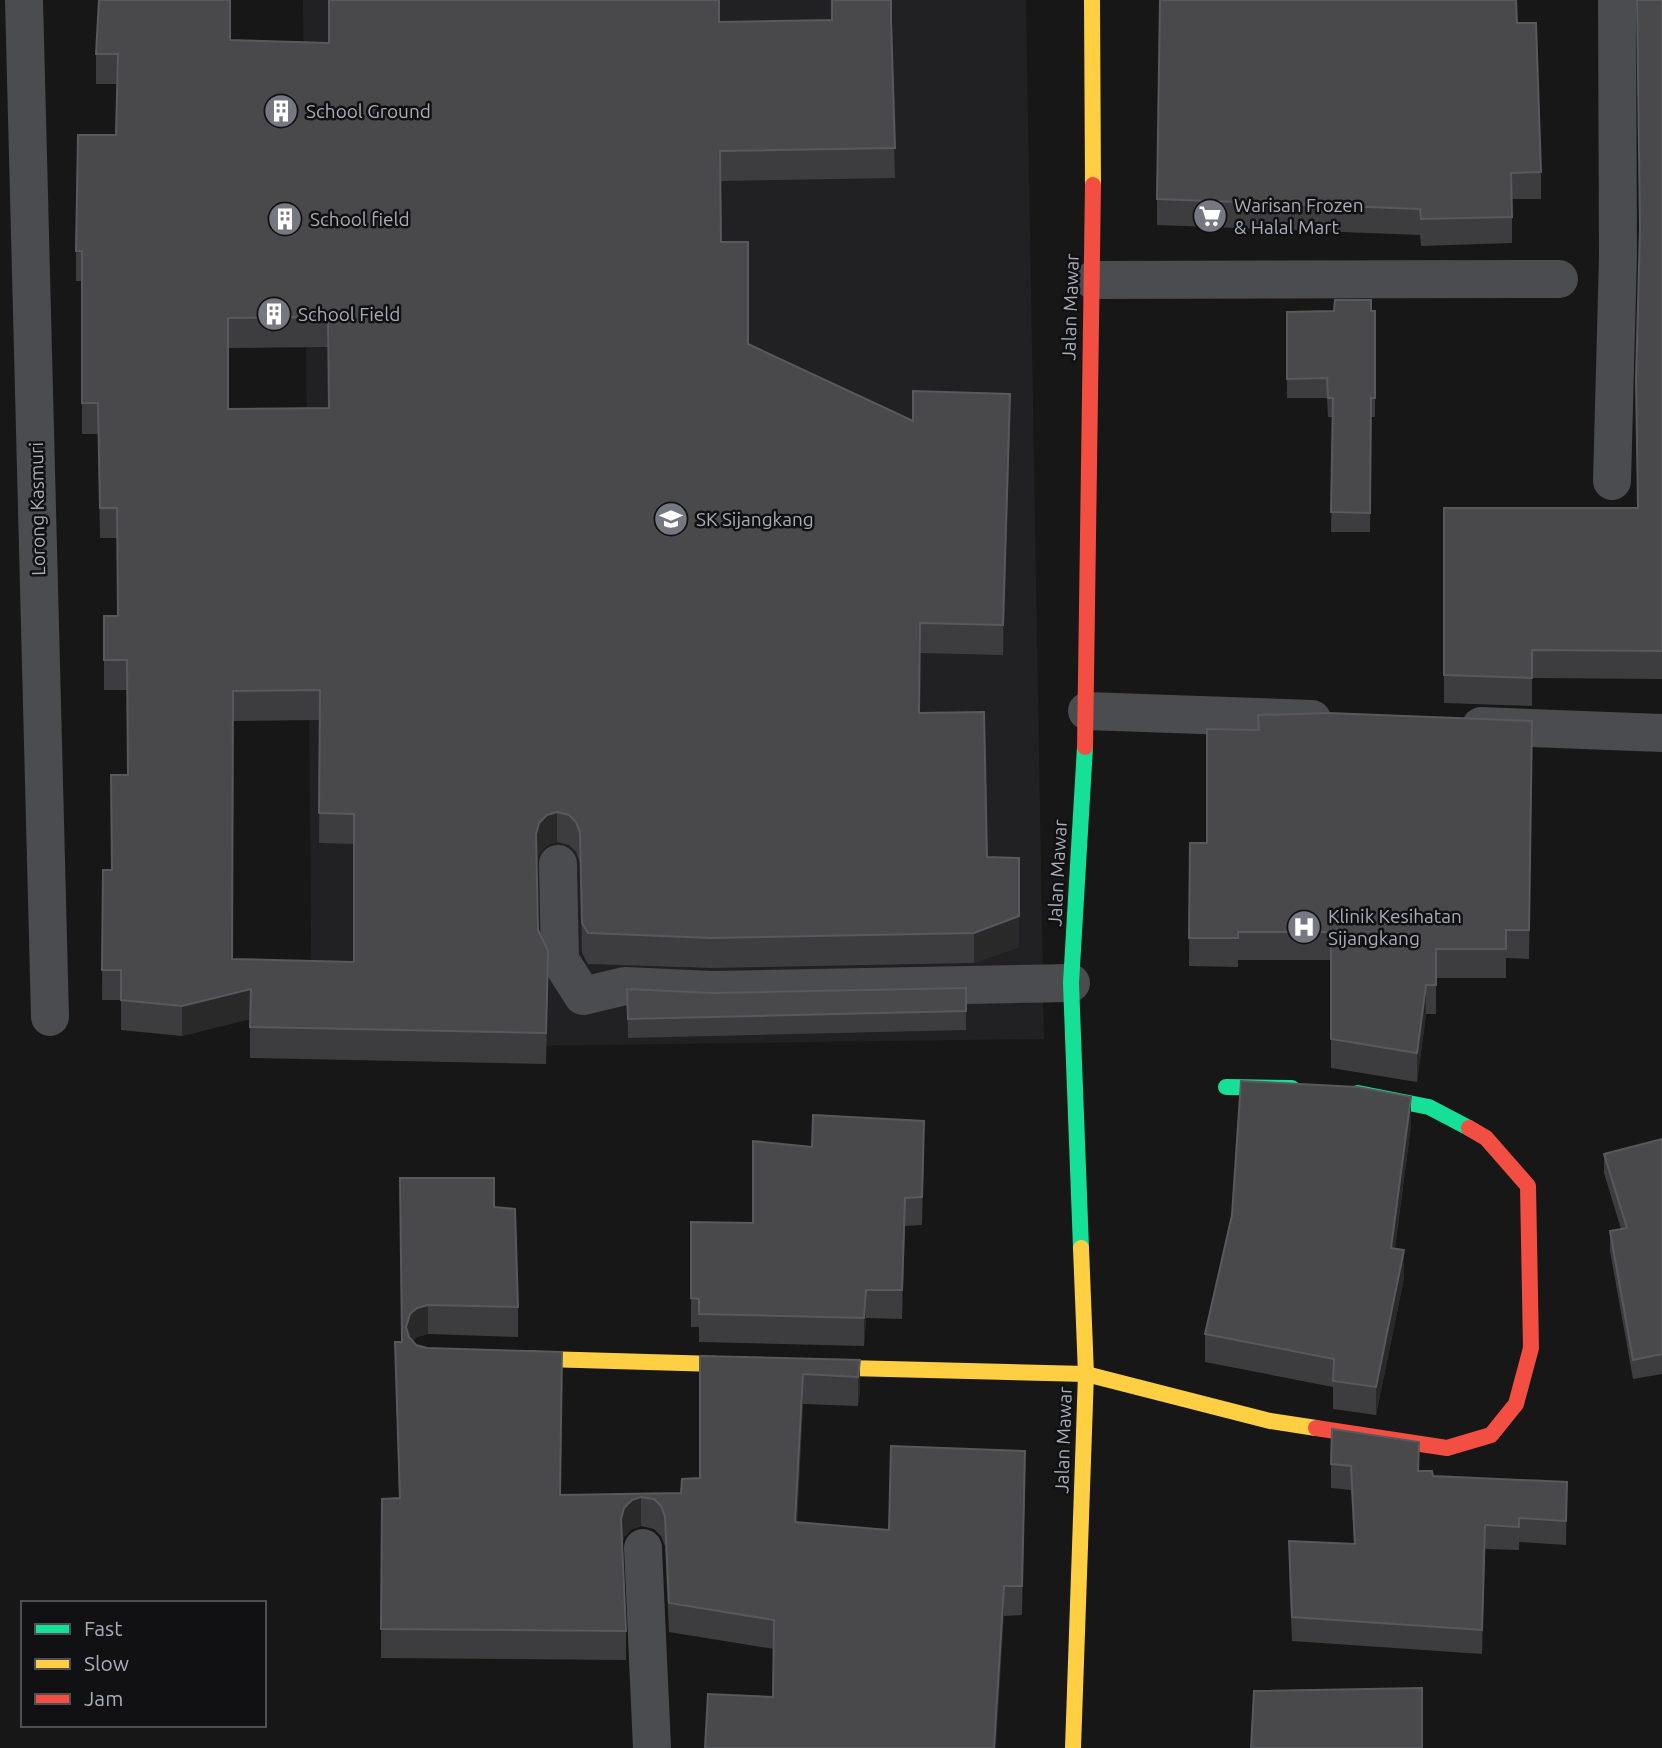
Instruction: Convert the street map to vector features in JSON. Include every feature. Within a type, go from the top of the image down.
[{"type":"street","name":"Lorong Kasmuri","points":[[24,0],[50,1017]]},
{"type":"street","name":"Jalan Mawar","points":[[1073,1748],[1086,1374],[1071,983],[1087,711],[1089,336],[1093,280],[1092,0]]},
{"type":"street","points":[[1612,481],[1618,256],[1617,0]]},
{"type":"street","points":[[1093,280],[1559,279]]},
{"type":"street","points":[[1087,711],[1347,721]]},
{"type":"street","points":[[1443,724],[1662,733]]},
{"type":"street","points":[[558,864],[560,960],[583,996],[625,986],[712,990],[1071,983]]},
{"type":"street","points":[[1226,1087],[1314,1089]]},
{"type":"street","points":[[496,1358],[1086,1374],[1270,1421],[1447,1448],[1491,1435],[1516,1404],[1531,1348],[1528,1186],[1486,1138],[1429,1107],[1339,1089]]},
{"type":"street","points":[[643,1548],[652,1748]]},
{"type":"shaded area","name":"SK Sijangkang","points":[[303,0],[1026,0],[1044,1039],[312,1049]]},
{"type":"building","name":"SK Sijangkang","points":[[99,0],[230,0],[230,40],[329,43],[329,0],[719,0],[719,22],[832,20],[832,0],[891,0],[895,148],[720,151],[721,242],[748,242],[748,344],[913,421],[913,391],[1010,394],[1003,625],[920,623],[919,713],[984,712],[987,857],[1019,858],[1019,916],[974,933],[712,938],[588,933],[582,923],[580,833],[576,822],[569,815],[557,812],[547,815],[539,823],[536,834],[538,930],[548,951],[546,1033],[250,1027],[251,989],[182,1006],[121,1000],[121,970],[102,970],[103,870],[112,870],[111,775],[128,775],[127,660],[104,660],[104,616],[118,616],[117,508],[100,508],[98,403],[82,403],[82,251],[76,251],[78,135],[116,135],[118,54],[96,54]],"holes":[[[328,317],[329,408],[228,409],[228,318]],[[320,690],[319,813],[354,814],[354,962],[232,959],[233,691]]]},
{"type":"building","points":[[1160,0],[1516,0],[1517,23],[1536,23],[1541,172],[1511,173],[1512,217],[1421,219],[1420,209],[1157,199]]},
{"type":"building","points":[[1637,0],[1662,0],[1662,651],[1532,650],[1532,678],[1444,675],[1444,508],[1638,508],[1636,380],[1640,228]]},
{"type":"building","points":[[1335,300],[1371,300],[1371,311],[1375,311],[1375,398],[1371,398],[1370,513],[1331,512],[1333,398],[1328,398],[1327,378],[1287,379],[1287,312],[1334,311]]},
{"type":"building","points":[[1329,713],[1532,721],[1529,930],[1506,930],[1506,949],[1436,949],[1436,985],[1426,985],[1417,1053],[1331,1039],[1331,932],[1238,932],[1238,938],[1189,938],[1190,843],[1207,843],[1207,729],[1259,730],[1258,715]]},
{"type":"building","points":[[966,988],[966,1011],[628,1019],[627,989],[712,993]]},
{"type":"building","points":[[1241,1081],[1358,1087],[1411,1097],[1391,1248],[1404,1250],[1376,1387],[1333,1381],[1334,1359],[1205,1334],[1232,1215]]},
{"type":"building","points":[[813,1115],[924,1121],[922,1197],[905,1198],[902,1290],[866,1290],[864,1318],[699,1314],[699,1299],[691,1298],[691,1222],[753,1223],[753,1141],[812,1147]]},
{"type":"building","points":[[1662,1139],[1662,1354],[1633,1360],[1610,1231],[1627,1228],[1604,1154]]},
{"type":"building","points":[[400,1178],[494,1178],[494,1207],[515,1209],[518,1307],[428,1305],[417,1308],[410,1314],[406,1327],[409,1337],[416,1345],[427,1348],[562,1352],[560,1495],[681,1493],[682,1479],[700,1478],[700,1356],[860,1360],[858,1377],[803,1374],[795,1522],[889,1530],[891,1446],[1025,1451],[1022,1586],[1004,1586],[994,1748],[705,1748],[708,1694],[773,1697],[774,1620],[669,1603],[665,1517],[661,1506],[654,1499],[641,1497],[632,1500],[624,1508],[621,1519],[626,1631],[381,1629],[382,1499],[400,1498],[395,1342],[402,1342]]},
{"type":"building","points":[[1332,1429],[1419,1442],[1418,1471],[1432,1471],[1433,1476],[1567,1482],[1566,1521],[1519,1518],[1519,1527],[1485,1525],[1482,1630],[1292,1617],[1289,1541],[1355,1544],[1351,1466],[1331,1464]]},
{"type":"building","points":[[1422,1688],[1422,1748],[1251,1748],[1254,1691]]},
{"type":"traffic: fast","points":[[1081,1248],[1071,983],[1085,747]]},
{"type":"traffic: fast","points":[[1226,1087],[1292,1088]]},
{"type":"traffic: fast","points":[[1358,1093],[1429,1107],[1469,1128]]},
{"type":"traffic: slow","points":[[1092,0],[1093,185]]},
{"type":"traffic: slow","points":[[1073,1748],[1086,1374],[1081,1248]]},
{"type":"traffic: slow","points":[[510,1358],[751,1365]]},
{"type":"traffic: slow","points":[[808,1367],[1086,1374],[1270,1421],[1316,1428]]},
{"type":"traffic: jam","points":[[1085,747],[1093,185]]},
{"type":"traffic: jam","points":[[1316,1428],[1447,1448],[1491,1435],[1516,1404],[1531,1348],[1528,1186],[1486,1138],[1469,1128]]},
{"type":"place","name":"School Ground","points":[[281,111]]},
{"type":"place","name":"Warisan Frozen & Halal Mart","points":[[1210,216]]},
{"type":"place","name":"School field","points":[[285,219]]},
{"type":"place","name":"School Field","points":[[274,314]]},
{"type":"place","name":"SK Sijangkang","points":[[671,519]]},
{"type":"place","name":"Klinik Kesihatan Sijangkang","points":[[1304,927]]}]
